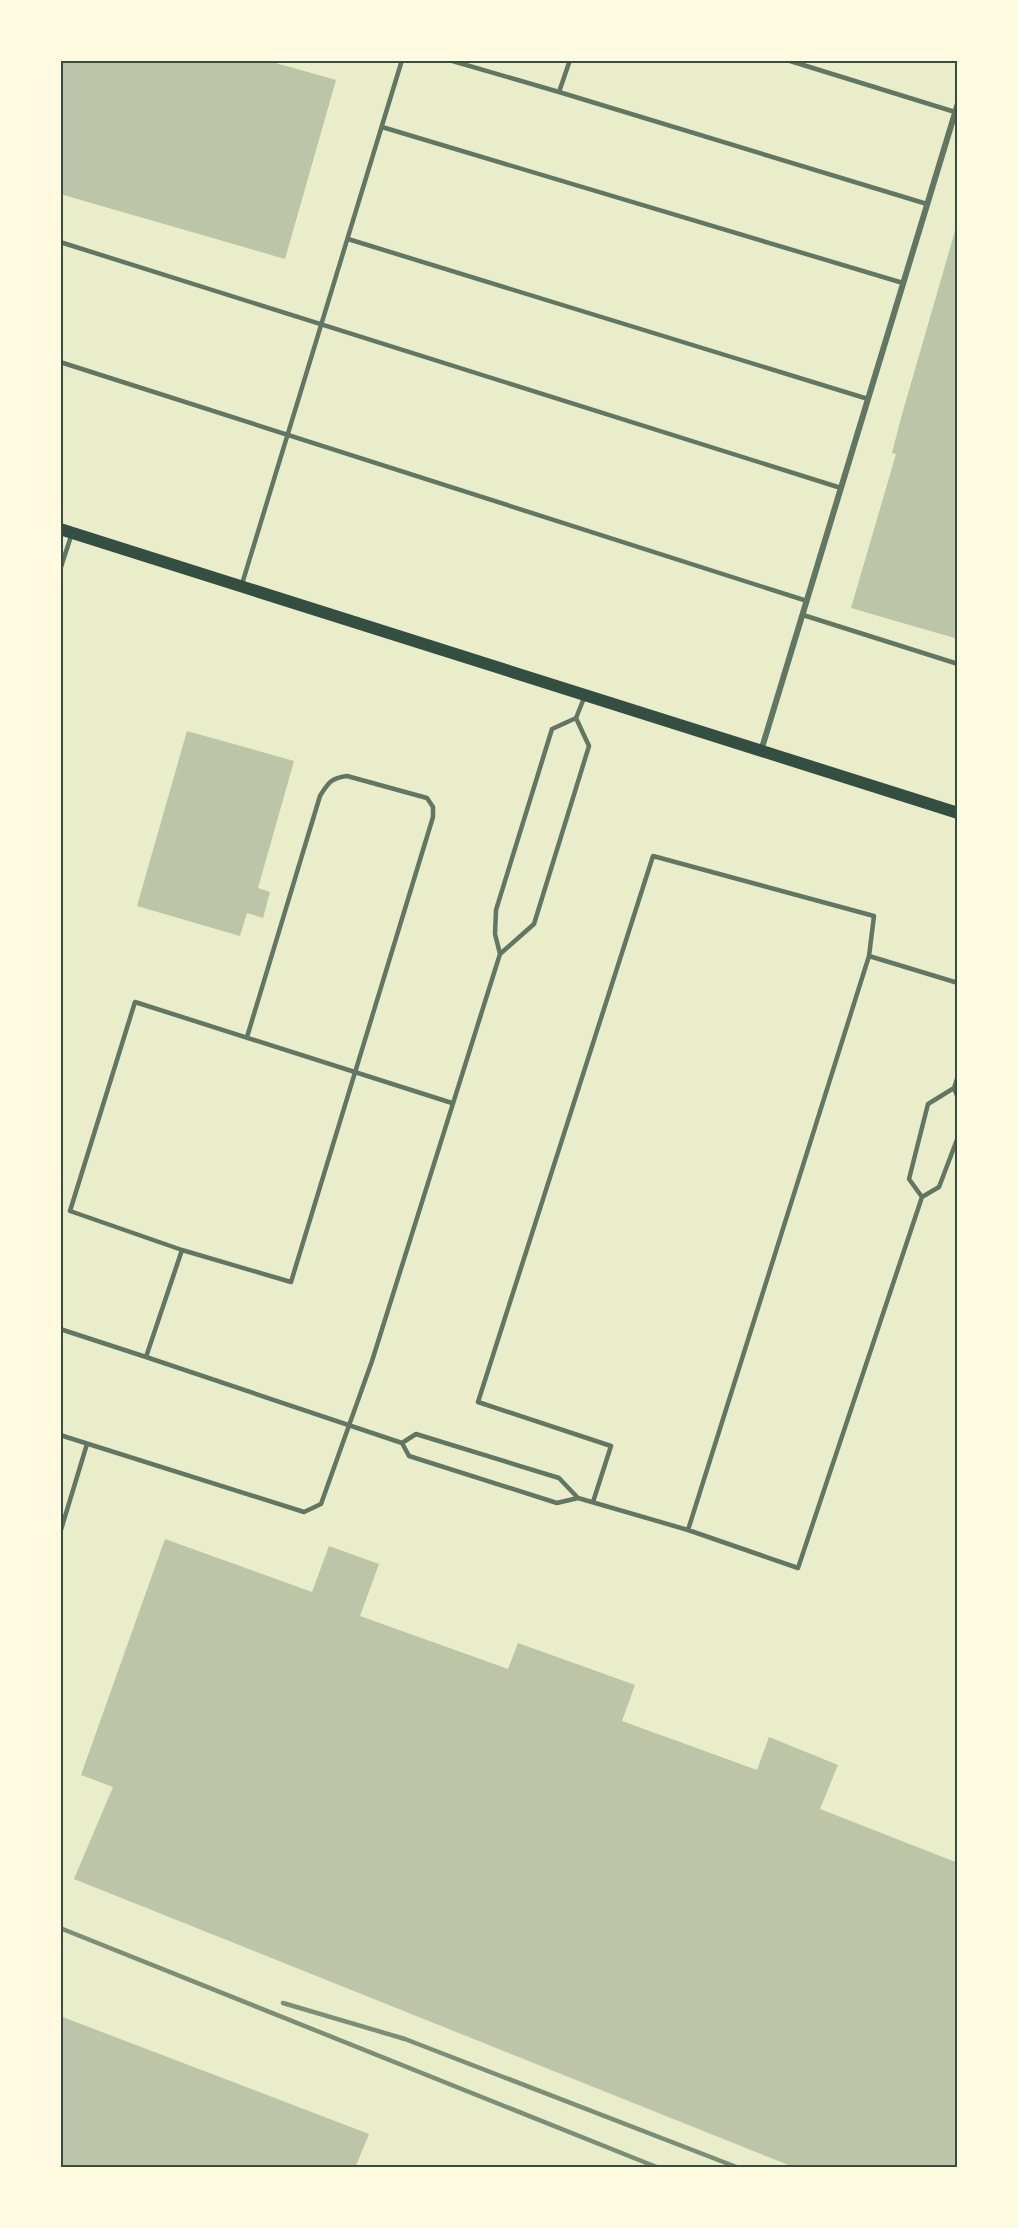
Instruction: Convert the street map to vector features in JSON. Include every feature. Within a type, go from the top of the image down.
[{"type":"main road","points":[[66,531],[958,813]]},
{"type":"street","points":[[761,751],[958,103]]},
{"type":"lane","points":[[242,587],[402,60]]},
{"type":"lane","points":[[449,60],[927,204]]},
{"type":"lane","points":[[560,92],[570,60]]},
{"type":"lane","points":[[787,60],[955,112]]},
{"type":"lane","points":[[382,127],[903,283]]},
{"type":"lane","points":[[348,239],[868,399]]},
{"type":"lane","points":[[60,242],[842,488]]},
{"type":"lane","points":[[60,362],[807,601]]},
{"type":"lane","points":[[60,570],[66,531]]},
{"type":"lane","points":[[802,615],[958,664]]},
{"type":"lane","points":[[500,954],[495,934],[496,910],[552,729],[576,718],[585,695]]},
{"type":"lane","points":[[60,1435],[304,1512],[321,1504],[372,1361],[500,954],[534,924],[589,746],[576,718]]},
{"type":"lane","points":[[247,1037],[320,796],[328,782],[335,777],[347,776],[427,798],[433,807],[433,817],[353,1072],[291,1282],[182,1250],[70,1211],[135,1002],[247,1037],[353,1072],[452,1103]]},
{"type":"lane","points":[[593,1502],[611,1446],[477,1402],[653,856],[874,916],[869,956],[688,1530]]},
{"type":"lane","points":[[869,956],[958,983]]},
{"type":"lane","points":[[922,1197],[909,1179],[928,1104],[954,1088],[958,1076]]},
{"type":"lane","points":[[954,1088],[958,1098]]},
{"type":"lane","points":[[60,1329],[402,1443],[409,1456],[446,1470],[557,1503],[578,1498],[593,1502],[688,1530],[798,1568],[922,1197],[939,1188],[958,1137]]},
{"type":"lane","points":[[146,1357],[182,1250]]},
{"type":"lane","points":[[402,1443],[417,1434],[559,1478],[578,1498]]},
{"type":"lane","points":[[60,1533],[87,1443]]},
{"type":"lane","points":[[60,1505],[68,1507]]},
{"type":"building","points":[[60,60],[265,60],[336,80],[285,259],[60,194]]},
{"type":"building","points":[[957,224],[958,639],[851,608],[896,454],[892,453],[901,418]]},
{"type":"building","points":[[187,731],[294,761],[258,888],[270,892],[263,918],[247,913],[240,936],[137,906]]},
{"type":"building","points":[[165,1539],[312,1592],[329,1546],[379,1564],[360,1616],[508,1669],[518,1643],[635,1685],[622,1721],[757,1770],[769,1737],[838,1765],[820,1809],[958,1863],[958,2168],[796,2168],[74,1879],[113,1787],[81,1775]]},
{"type":"building","points":[[60,2016],[369,2134],[355,2168],[60,2168]]},
{"type":"railway","points":[[60,1928],[659,2168]]},
{"type":"railway","points":[[283,2003],[405,2039],[739,2168]]}]
